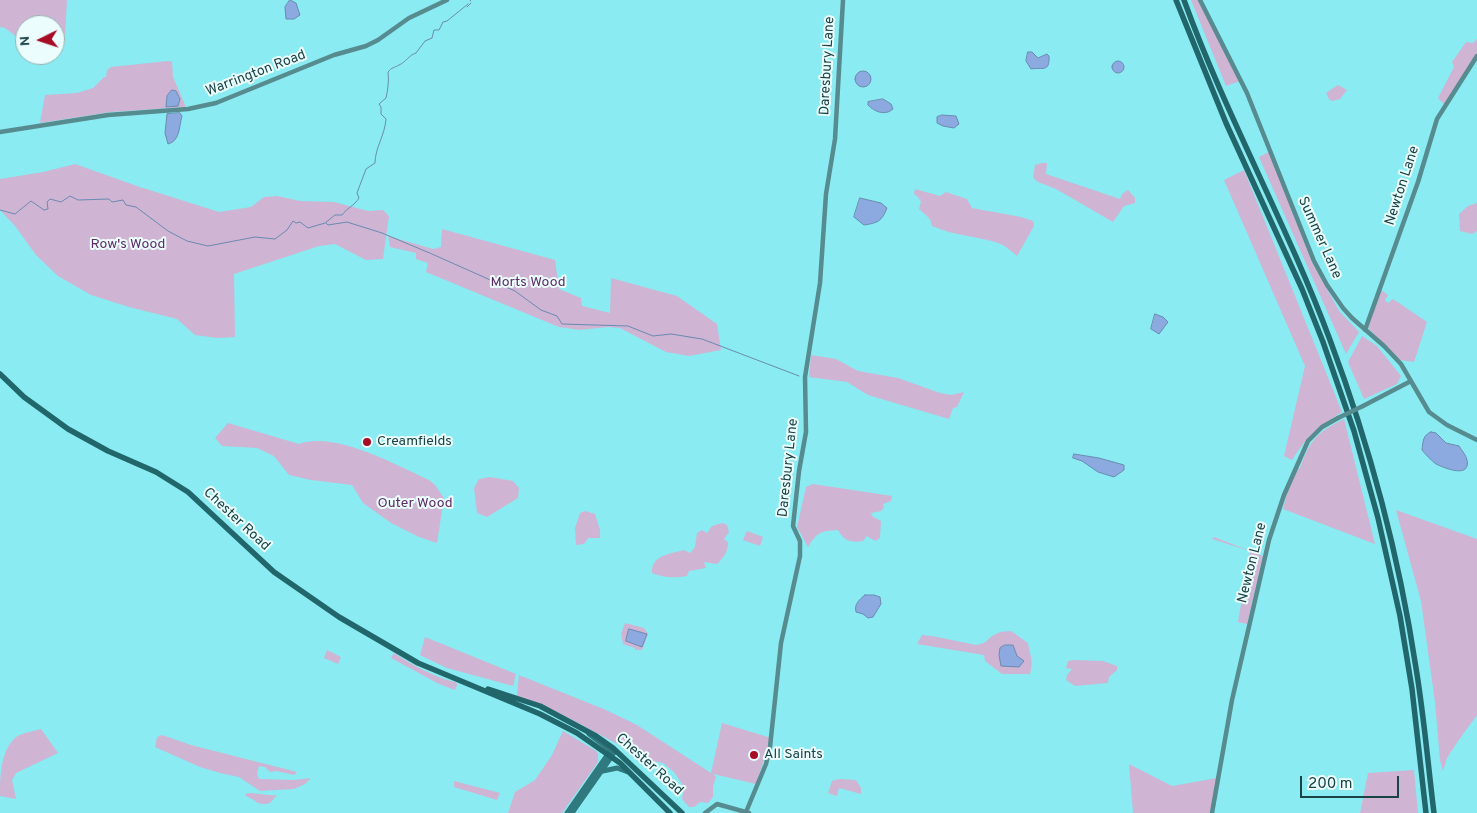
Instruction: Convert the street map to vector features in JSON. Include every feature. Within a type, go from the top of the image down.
[{"type":"highway","points":[[1176,0],[1223,116],[1302,289],[1326,350],[1354,431],[1376,510],[1400,616],[1412,689],[1426,813]]},
{"type":"highway","points":[[1184,0],[1229,112],[1316,302],[1361,428],[1386,515],[1407,614],[1420,688],[1434,813]]},
{"type":"highway","name":"Chester Road","points":[[0,374],[24,397],[68,429],[108,451],[156,472],[188,492],[274,572],[339,617],[418,662],[540,714],[572,730],[611,755],[670,813]]},
{"type":"highway","name":"Chester Road","points":[[459,680],[540,706],[572,722],[608,744],[682,813]]},
{"type":"main road","points":[[587,732],[611,755],[621,756]]},
{"type":"main road","points":[[572,813],[599,771],[602,755],[599,748]]},
{"type":"main road","points":[[567,813],[611,755]]},
{"type":"main road","points":[[599,771],[620,768],[633,775]]},
{"type":"street","name":"Warrington Road","points":[[0,132],[108,115],[188,109],[216,103],[334,55],[366,46],[378,40],[409,18],[447,0]]},
{"type":"street","name":"Daresbury Lane","points":[[748,813],[766,764],[770,746],[781,643],[800,556],[800,541],[793,526],[799,471],[806,432],[805,377],[820,283],[826,194],[835,139],[843,0]]},
{"type":"street","name":"Summer Lane","points":[[1200,0],[1248,93],[1320,272],[1343,308],[1392,354],[1411,381],[1424,405],[1435,418],[1477,440]]},
{"type":"street","name":"Newton Lane","points":[[1365,330],[1418,182],[1438,119],[1477,56]]},
{"type":"street","name":"Newton Lane","points":[[1212,813],[1232,700],[1268,540],[1284,495],[1308,441],[1322,427],[1411,381]]},
{"type":"street","points":[[706,813],[717,804],[748,813]]},
{"type":"green space","points":[[0,0],[67,0],[65,35],[65,15],[15,15],[15,36],[5,28],[0,27]]},
{"type":"green space","points":[[1191,0],[1199,0],[1240,81],[1226,86]]},
{"type":"green space","points":[[1477,39],[1477,54],[1445,105],[1438,98],[1454,67],[1452,62],[1466,42],[1473,43]]},
{"type":"green space","points":[[172,62],[173,77],[186,107],[111,112],[40,123],[45,95],[77,93],[93,88],[106,77],[107,70],[111,67]]},
{"type":"green space","points":[[1338,85],[1347,90],[1340,99],[1332,101],[1326,93]]},
{"type":"green space","points":[[1269,152],[1312,262],[1339,311],[1359,332],[1346,354],[1259,157]]},
{"type":"green space","points":[[1047,163],[1046,174],[1120,199],[1122,194],[1128,190],[1135,198],[1135,203],[1124,206],[1113,222],[1033,178],[1035,165]]},
{"type":"green space","name":"Row's Wood","points":[[75,164],[219,212],[251,207],[264,197],[277,196],[300,201],[334,202],[368,211],[383,210],[389,216],[383,259],[366,260],[335,244],[319,246],[234,274],[235,337],[217,338],[195,335],[177,319],[91,295],[58,276],[36,255],[15,226],[0,210],[0,179],[43,172]]},
{"type":"green space","points":[[1244,170],[1342,412],[1326,422],[1314,433],[1303,444],[1292,460],[1284,456],[1305,366],[1224,180]]},
{"type":"green space","points":[[915,189],[940,196],[946,192],[967,199],[972,208],[1021,217],[1033,221],[1034,226],[1017,256],[1001,244],[949,232],[932,226],[930,219],[919,209],[921,202],[914,194]]},
{"type":"green space","points":[[1477,203],[1477,231],[1472,234],[1460,231],[1459,214],[1468,206]]},
{"type":"green space","name":"Morts Wood","points":[[442,229],[555,260],[559,289],[581,298],[582,306],[610,313],[611,278],[677,296],[717,324],[721,350],[689,356],[666,352],[620,328],[608,327],[580,330],[559,327],[426,272],[428,263],[416,259],[416,253],[390,247],[388,236],[433,249],[441,247]]},
{"type":"green space","points":[[1381,290],[1388,295],[1385,300],[1388,303],[1393,299],[1427,322],[1414,362],[1400,360],[1368,328]]},
{"type":"green space","points":[[1362,336],[1377,346],[1401,376],[1397,384],[1364,399],[1348,362]]},
{"type":"green space","points":[[811,355],[836,359],[858,371],[898,378],[940,393],[951,395],[964,392],[957,407],[953,408],[949,419],[868,395],[847,382],[809,377]]},
{"type":"green space","points":[[1344,419],[1375,544],[1283,509],[1288,489],[1311,444],[1327,428]]},
{"type":"green space","name":"Outer Wood","points":[[228,423],[299,444],[314,441],[347,446],[383,459],[429,480],[444,498],[437,543],[419,537],[391,523],[363,503],[352,485],[289,475],[274,456],[257,448],[222,446],[215,438]]},
{"type":"green space","points":[[490,477],[513,481],[519,488],[518,498],[487,517],[477,513],[474,488],[479,479]]},
{"type":"green space","points":[[813,484],[892,496],[891,501],[883,504],[884,507],[881,511],[871,513],[873,517],[881,521],[880,538],[875,541],[867,536],[863,541],[855,542],[845,539],[838,530],[827,531],[817,535],[808,547],[797,527],[806,487]]},
{"type":"green space","points":[[1396,510],[1477,539],[1477,715],[1447,758],[1443,771],[1440,760],[1435,702],[1421,601]]},
{"type":"green space","points":[[585,511],[595,514],[600,530],[600,538],[588,538],[584,544],[576,545],[575,528],[580,513]]},
{"type":"green space","points":[[722,523],[727,525],[729,532],[724,539],[728,542],[728,546],[722,559],[717,564],[704,562],[706,568],[689,571],[687,576],[683,577],[665,577],[652,573],[655,562],[662,556],[684,550],[690,553],[695,547],[697,533],[702,530],[707,533],[712,526]]},
{"type":"green space","points":[[747,531],[763,537],[760,546],[743,540]]},
{"type":"green space","points":[[1214,537],[1263,556],[1247,624],[1238,622],[1250,551],[1212,539]]},
{"type":"green space","points":[[625,623],[644,628],[648,634],[642,650],[635,650],[635,648],[623,644],[621,634]]},
{"type":"green space","points":[[1011,631],[1028,643],[1032,661],[1030,674],[1002,674],[985,661],[984,655],[917,644],[922,635],[976,645],[984,643],[1000,632]]},
{"type":"green space","points":[[425,637],[516,674],[513,686],[447,668],[420,655]]},
{"type":"green space","points":[[327,650],[341,657],[338,664],[324,658]]},
{"type":"green space","points":[[394,653],[424,670],[449,681],[456,682],[455,690],[439,684],[391,658]]},
{"type":"green space","points":[[1068,661],[1103,661],[1117,666],[1117,670],[1109,677],[1108,683],[1075,686],[1066,680],[1067,675],[1072,669],[1066,668]]},
{"type":"green space","points":[[519,675],[606,710],[637,725],[711,773],[722,723],[771,738],[756,784],[713,774],[716,777],[713,786],[713,797],[708,803],[700,802],[694,807],[689,807],[682,799],[684,787],[674,772],[663,763],[639,759],[627,749],[557,712],[517,696]]},
{"type":"green space","points":[[41,729],[58,753],[16,773],[12,780],[16,799],[0,796],[0,781],[6,750],[15,738],[20,735]]},
{"type":"green space","points":[[563,731],[596,751],[598,762],[562,813],[508,813],[515,792],[535,780],[552,755]]},
{"type":"green space","points":[[162,735],[191,745],[297,772],[294,775],[276,771],[270,772],[265,767],[259,766],[257,774],[259,779],[295,780],[311,778],[305,784],[294,789],[260,791],[239,777],[200,767],[155,747],[157,737]]},
{"type":"green space","points":[[1129,764],[1172,786],[1217,778],[1211,813],[1133,813]]},
{"type":"green space","points":[[1414,770],[1418,813],[1360,813],[1368,773]]},
{"type":"green space","points":[[839,779],[856,780],[861,788],[861,794],[839,788],[837,796],[828,793],[832,781]]},
{"type":"green space","points":[[454,781],[500,793],[497,800],[454,787]]},
{"type":"green space","points":[[247,793],[277,795],[270,803],[262,804],[245,796]]},
{"type":"water","points":[[290,0],[296,3],[300,15],[294,19],[286,19],[285,7]]},
{"type":"water","points":[[1028,52],[1032,52],[1038,58],[1047,54],[1049,61],[1047,67],[1031,69],[1026,61]]},
{"type":"water","points":[[1116,61],[1120,61],[1124,67],[1120,73],[1116,73],[1112,69],[1112,65]]},
{"type":"water","points":[[863,71],[869,73],[871,79],[869,85],[863,87],[857,85],[855,79],[857,73]]},
{"type":"water","points":[[172,90],[176,91],[180,99],[178,106],[166,107],[167,96]]},
{"type":"water","points":[[883,99],[891,104],[893,109],[887,112],[880,112],[868,105],[868,102]]},
{"type":"water","points":[[180,113],[182,116],[177,137],[168,144],[165,133],[167,114]]},
{"type":"water","points":[[942,115],[956,116],[959,124],[954,128],[937,123],[937,117]]},
{"type":"water","points":[[860,198],[881,203],[887,208],[881,219],[864,225],[854,217]]},
{"type":"water","points":[[1155,314],[1163,317],[1168,322],[1159,334],[1151,329]]},
{"type":"water","points":[[1431,432],[1436,433],[1446,443],[1459,446],[1467,460],[1465,469],[1456,471],[1445,468],[1436,464],[1425,454],[1422,450],[1423,441],[1426,435]]},
{"type":"water","points":[[1074,454],[1124,465],[1124,470],[1114,477],[1098,472],[1082,461],[1073,458]]},
{"type":"water","points":[[865,595],[880,597],[881,604],[873,617],[868,618],[856,612],[856,604]]},
{"type":"water","points":[[629,629],[647,634],[642,647],[626,641]]},
{"type":"water","points":[[1005,645],[1013,645],[1017,656],[1024,661],[1019,667],[1001,666],[1000,648]]},
{"type":"waterway","points":[[467,7],[471,3]]},
{"type":"waterway","points":[[0,210],[15,214],[31,201],[44,210],[48,209],[47,202],[50,199],[61,202],[70,196],[78,200],[109,199],[112,202],[123,200],[126,205],[136,207],[168,231],[187,241],[208,246],[255,237],[275,239],[287,230],[293,221],[296,223],[300,222],[308,228],[325,223],[335,215],[342,215],[357,201],[359,198],[357,193],[366,169],[375,163],[386,119],[381,114],[379,104],[386,98],[388,72],[416,53],[425,41],[432,38],[434,30],[439,30],[443,22],[447,21],[468,4]]},
{"type":"waterway","points":[[326,223],[328,225],[347,222],[382,233],[432,254],[515,291],[541,310],[557,316],[562,324],[628,326],[653,336],[671,334],[702,339],[799,376]]},
{"type":"place","name":"Creamfields","points":[[367,442]]},
{"type":"place","name":"All Saints","points":[[754,755]]}]
